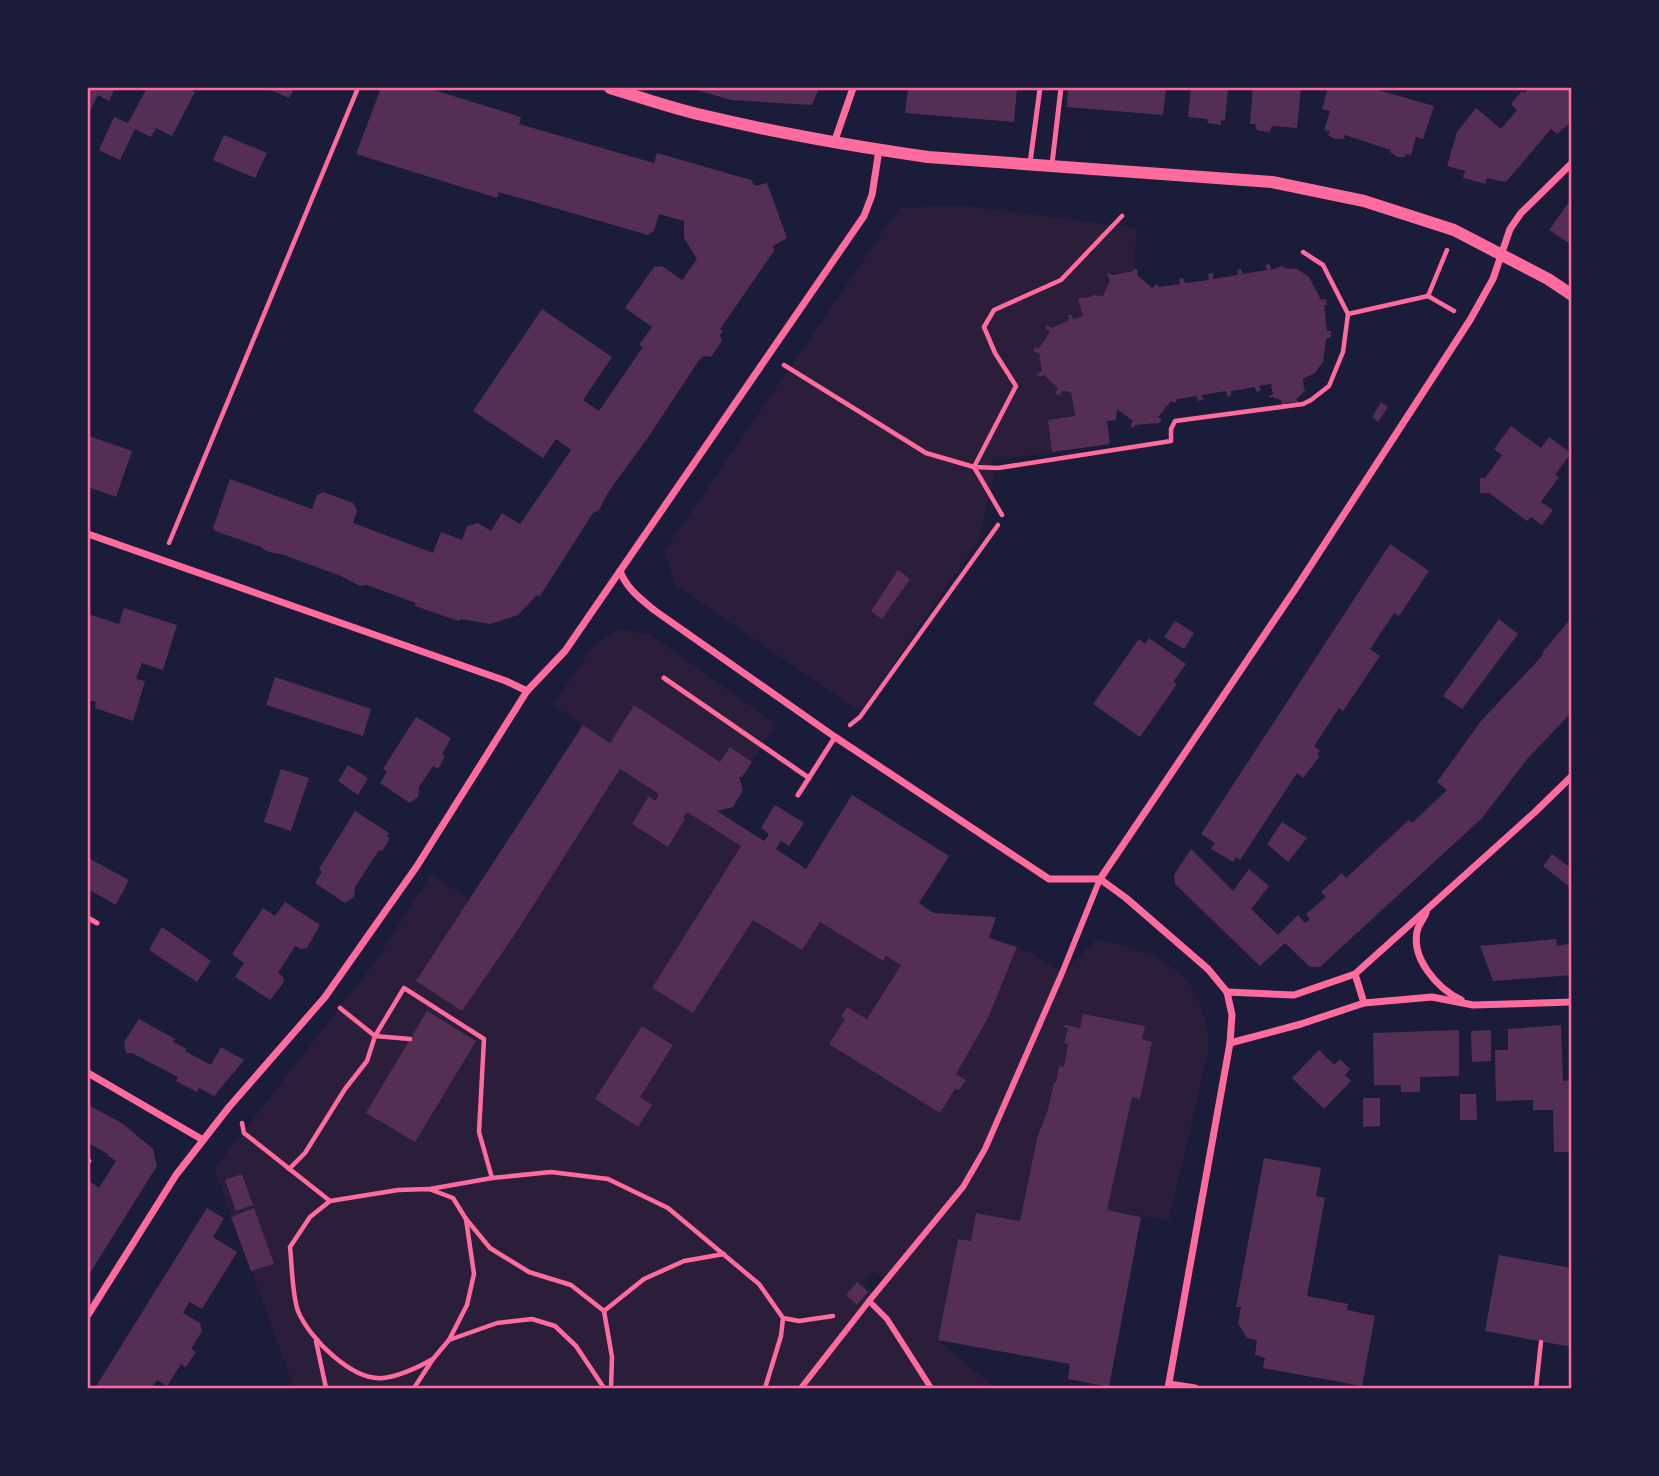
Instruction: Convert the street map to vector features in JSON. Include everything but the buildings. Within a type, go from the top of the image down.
[{"type":"street","points":[[610,88],[699,115],[879,150],[929,157],[1272,182],[1364,201],[1454,230],[1548,279],[1572,295]]},
{"type":"street","points":[[834,143],[853,88]]},
{"type":"street","points":[[88,1315],[176,1175],[229,1107],[326,997],[417,866],[527,691],[565,651],[768,356],[863,216],[872,195],[879,150]]},
{"type":"street","points":[[802,1388],[963,1187],[985,1149],[1100,879],[1463,331],[1493,279],[1510,229],[1521,213],[1572,163]]},
{"type":"street","points":[[88,534],[506,681],[527,691]]},
{"type":"street","points":[[620,571],[633,592],[654,610],[835,737],[1049,879],[1100,879],[1208,969],[1227,992],[1232,1015],[1230,1043],[1169,1386],[1195,1388]]},
{"type":"street","points":[[1227,992],[1294,995],[1354,974],[1572,776]]},
{"type":"street","points":[[1428,909],[1417,930],[1422,963],[1436,981],[1453,996],[1474,1006]]},
{"type":"street","points":[[1354,974],[1364,1003]]},
{"type":"street","points":[[1230,1043],[1364,1003],[1432,996],[1474,1006],[1572,1002]]},
{"type":"street","points":[[88,1073],[203,1140]]},
{"type":"street","points":[[869,1301],[887,1318],[931,1388]]},
{"type":"lane","points":[[1030,163],[1040,88]]},
{"type":"lane","points":[[1052,165],[1061,88]]},
{"type":"lane","points":[[664,678],[809,778]]},
{"type":"lane","points":[[798,795],[835,737]]},
{"type":"lane","points":[[88,918],[97,923]]},
{"type":"path","points":[[163,559],[358,88]]},
{"type":"path","points":[[974,467],[1016,386],[995,353],[984,327],[995,310],[1061,280],[1122,216]]},
{"type":"path","points":[[768,356],[926,453],[974,467],[998,468],[1171,441],[1171,429],[1175,421],[1281,408],[1311,400],[1329,386],[1343,352],[1348,314],[1323,265],[1303,252]]},
{"type":"path","points":[[1429,296],[1442,264]]},
{"type":"path","points":[[1348,314],[1429,296],[1448,307]]},
{"type":"path","points":[[974,467],[1002,515]]},
{"type":"path","points":[[835,737],[860,717],[998,525]]},
{"type":"path","points":[[289,1169],[305,1153],[345,1089],[367,1061],[375,1036],[404,988],[484,1039],[478,1132],[492,1178]]},
{"type":"path","points":[[326,997],[375,1036],[410,1039]]},
{"type":"path","points":[[229,1107],[241,1116],[244,1133],[330,1201]]},
{"type":"path","points":[[326,1388],[316,1340],[298,1310],[290,1247],[310,1217],[330,1201],[551,1172],[608,1179],[668,1209],[759,1284],[783,1318],[781,1336],[765,1388]]},
{"type":"path","points":[[429,1189],[453,1198],[490,1248],[529,1272],[571,1285],[604,1311],[612,1357],[611,1388]]},
{"type":"path","points":[[414,1388],[449,1340],[467,1306],[474,1273],[466,1219]]},
{"type":"path","points":[[604,1311],[644,1279],[684,1261],[724,1254]]},
{"type":"path","points":[[783,1318],[799,1321],[836,1316],[841,1312]]},
{"type":"path","points":[[449,1340],[497,1323],[532,1320],[555,1326],[576,1346],[604,1388]]},
{"type":"path","points":[[316,1340],[352,1370],[381,1378],[413,1370],[433,1359]]},
{"type":"path","points":[[1536,1388],[1541,1342]]},
{"type":"shaded area","points":[[959,205],[1137,228],[1134,268],[1133,271],[1108,274],[1110,280],[1103,296],[1093,295],[1078,299],[1083,316],[1073,319],[1072,315],[1068,315],[1069,320],[1052,328],[1047,325],[1045,328],[1050,332],[1039,348],[1034,348],[1039,353],[1042,371],[1038,374],[1040,377],[1044,375],[1058,388],[1055,393],[1059,396],[1062,391],[1071,392],[1075,416],[1048,420],[1052,452],[992,461],[995,474],[979,540],[860,712],[674,584],[665,550],[899,208]]},
{"type":"shaded area","points":[[620,629],[651,635],[776,724],[752,762],[730,747],[720,762],[634,706],[610,743],[553,705],[594,645]]},
{"type":"shaded area","points":[[620,769],[659,794],[655,801],[649,797],[632,824],[668,847],[687,812],[741,846],[653,988],[693,1013],[753,920],[802,950],[820,922],[883,961],[886,956],[901,965],[867,1019],[847,1007],[841,1016],[845,1019],[829,1044],[940,1113],[955,1089],[959,1090],[965,1081],[956,1074],[988,1018],[1017,948],[1030,952],[1062,973],[1097,939],[1161,960],[1177,971],[1199,1001],[1206,1023],[1209,1049],[1169,1221],[1107,1210],[1132,1097],[1139,1099],[1151,1042],[1142,1039],[1144,1026],[1083,1014],[1080,1028],[1065,1025],[1068,1028],[1064,1043],[1068,1044],[1064,1067],[1056,1083],[1053,1083],[1048,1109],[1036,1138],[1020,1221],[977,1213],[971,1241],[958,1239],[938,1339],[995,1388],[294,1388],[214,1169],[375,962],[431,874],[516,930]],"holes":[[[874,1271],[886,1281],[874,1293],[863,1283]]]}]
